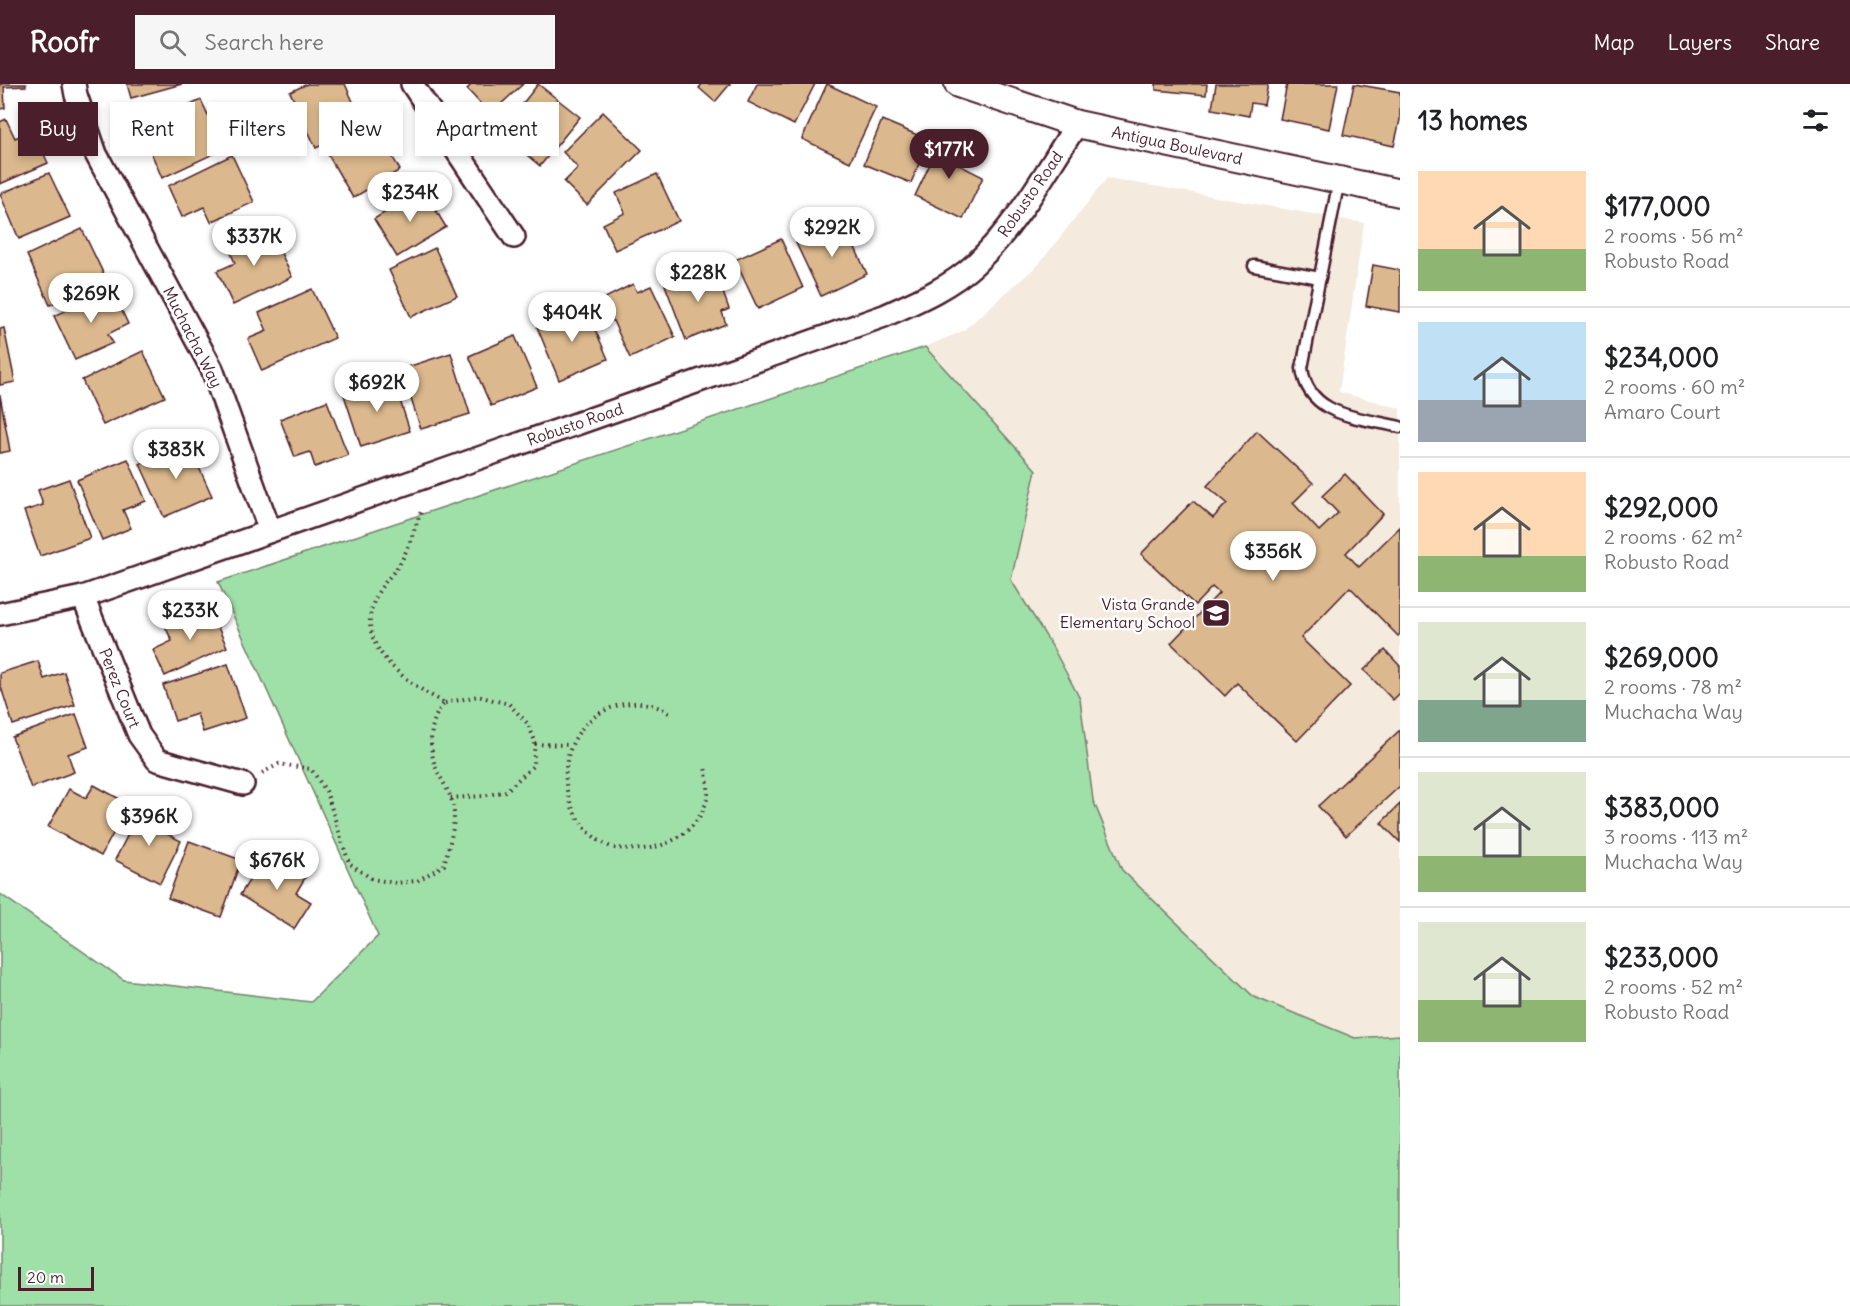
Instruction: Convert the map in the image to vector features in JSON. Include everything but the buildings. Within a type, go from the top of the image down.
[{"type":"street","name":"Muchacha Way","points":[[74,84],[96,154],[212,369],[270,531]]},
{"type":"street","points":[[412,84],[514,237]]},
{"type":"street","name":"Antigua Boulevard","points":[[958,84],[1077,124],[1400,193]]},
{"type":"street","name":"Robusto Road","points":[[0,614],[83,597],[884,316],[930,295],[973,266],[1006,232],[1077,124]]},
{"type":"street","name":"Perez Court","points":[[83,597],[139,735],[157,760],[243,784]]},
{"type":"lane","points":[[1339,180],[1302,368],[1304,381],[1309,393],[1318,403],[1330,409],[1400,427]]},
{"type":"lane","points":[[1254,266],[1320,278]]},
{"type":"path","points":[[422,509],[399,564],[374,600],[369,626],[381,656],[414,687],[445,703]]},
{"type":"path","points":[[243,784],[279,764],[311,769],[326,791],[349,863],[372,879],[395,883],[417,881],[444,865],[454,820],[453,805],[435,765],[431,740],[432,723],[438,709],[445,703],[478,696],[509,704],[528,724],[535,744],[533,766],[506,791],[483,796],[450,798]]},
{"type":"path","points":[[669,713],[647,703],[628,703],[608,709],[590,719],[567,754],[565,781],[569,804],[591,834],[612,847],[641,850],[671,842],[688,831],[698,819],[708,793],[705,767]]},
{"type":"path","points":[[535,744],[571,745]]},
{"type":"shaded area","name":"Vista Grande Elementary School","points":[[1107,178],[1364,223],[1339,392],[1400,408],[1400,1035],[1355,1038],[1254,997],[1122,870],[1093,800],[1080,699],[1052,646],[1011,580],[1036,470],[925,347],[963,331],[1039,264]]},
{"type":"green space","points":[[925,347],[1036,470],[1011,580],[1052,646],[1080,699],[1093,800],[1122,870],[1254,997],[1355,1038],[1400,1035],[1400,1306],[0,1306],[0,894],[124,980],[311,1002],[378,936],[218,582]]},
{"type":"place","name":"Vista Grande Elementary School","points":[[1216,613]]}]
